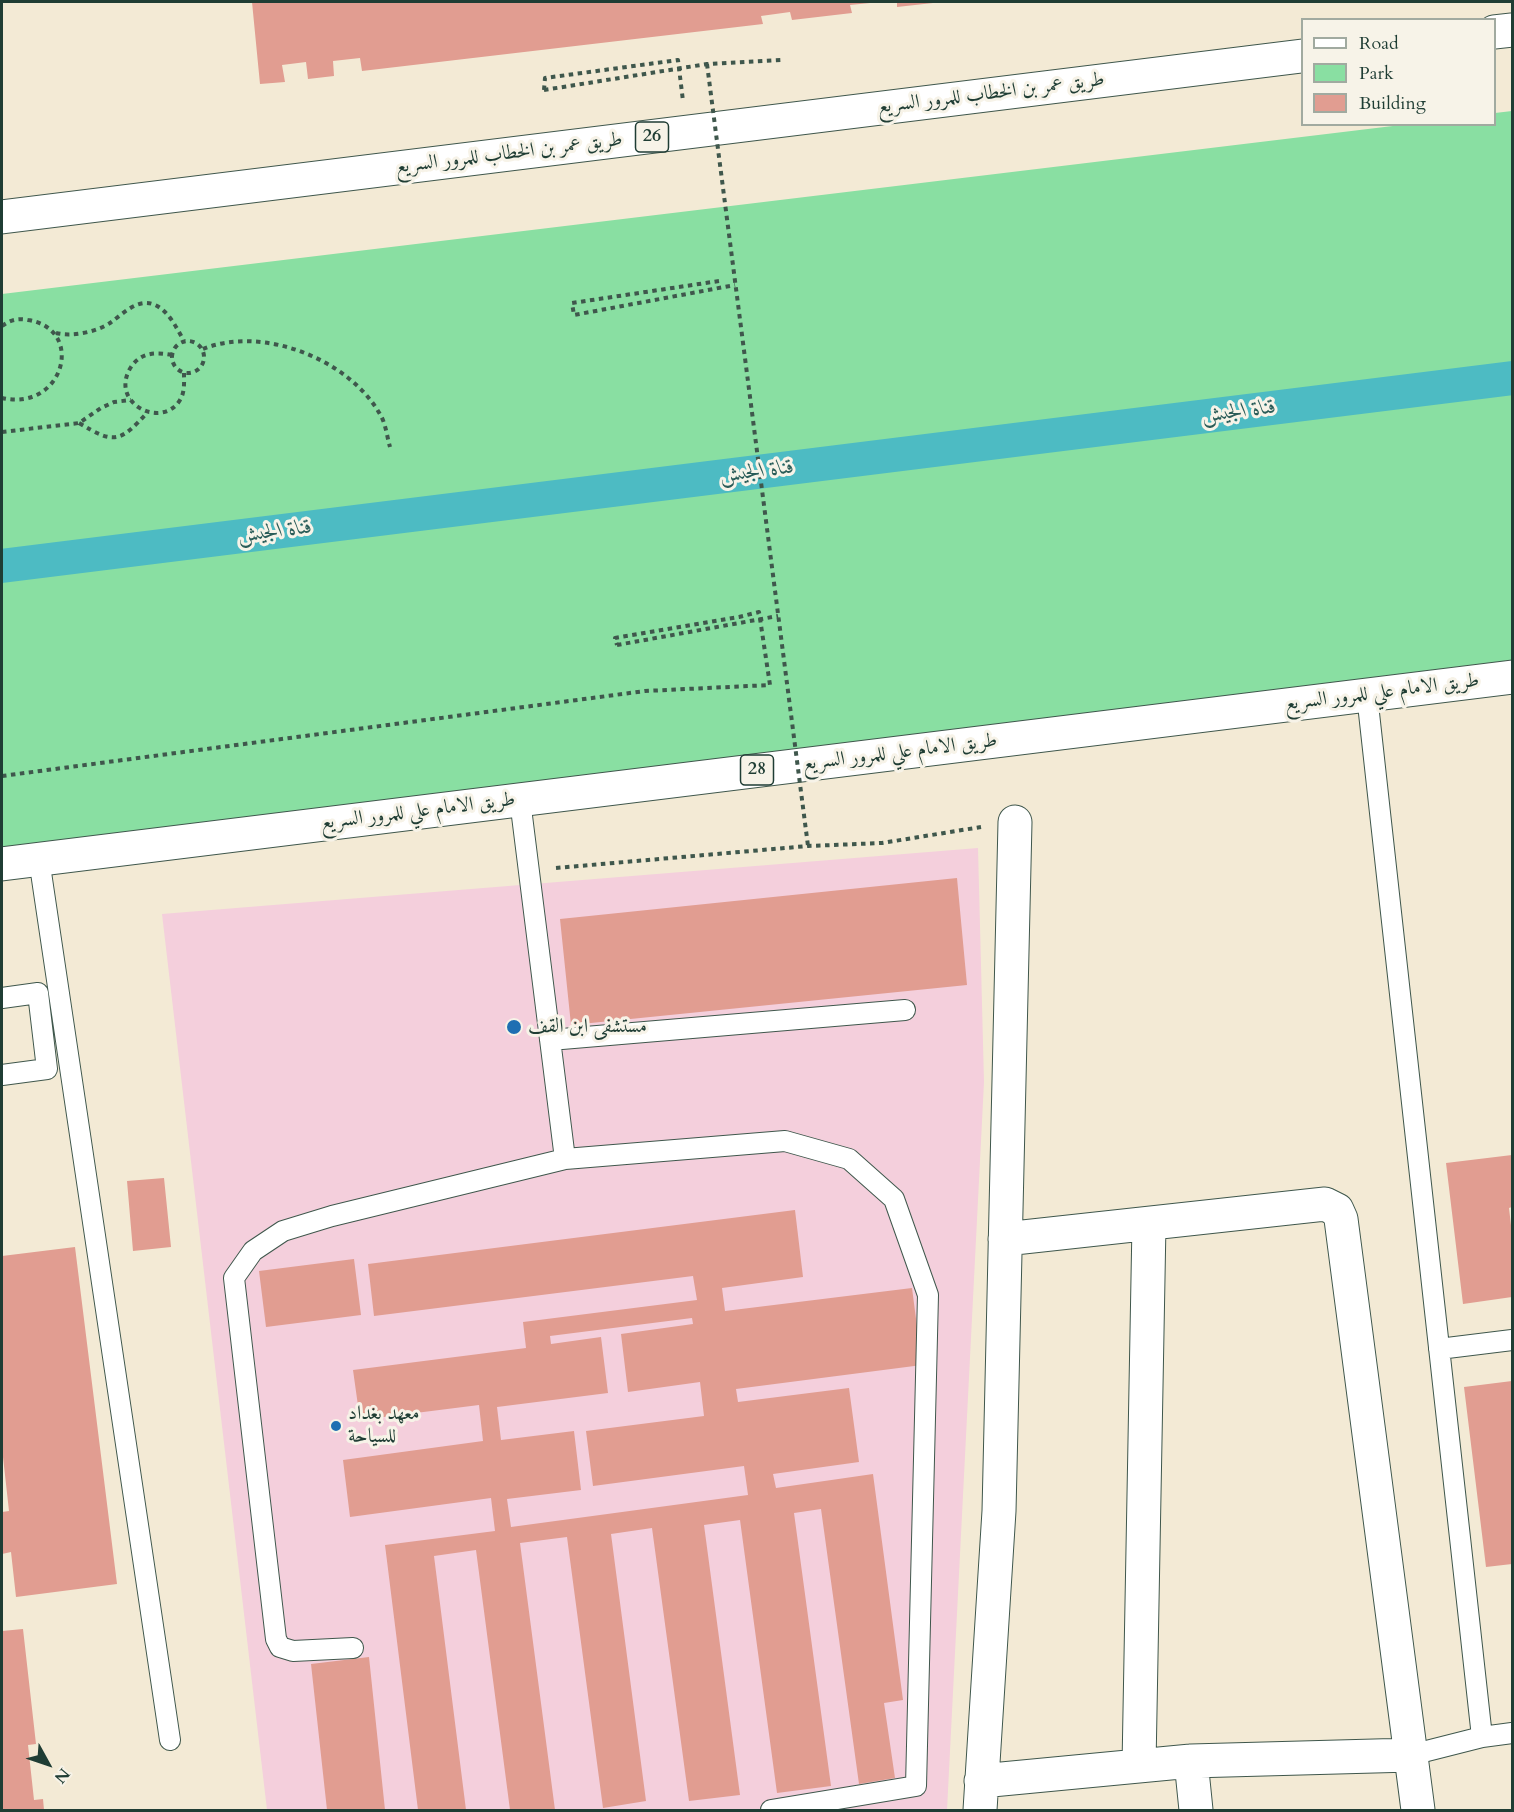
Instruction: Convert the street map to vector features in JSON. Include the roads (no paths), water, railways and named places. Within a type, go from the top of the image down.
[{"type":"main road","points":[[1496,32],[1512,30]]},
{"type":"main road","name":"طريق عمر بن الخطاب للمرور السريع","points":[[2,217],[1301,56]]},
{"type":"main road","name":"طريق الامام علي للمرور السريع","points":[[2,864],[1512,677]]},
{"type":"main road","points":[[1015,822],[999,1511],[980,1796],[1139,1766],[1191,1761],[1411,1755]]},
{"type":"main road","points":[[1005,1239],[1325,1204],[1337,1210],[1341,1219],[1418,1810]]},
{"type":"main road","points":[[1139,1766],[1149,1224]]},
{"type":"main road","points":[[1191,1761],[1196,1810]]},
{"type":"lane","points":[[1368,695],[1482,1737]]},
{"type":"lane","points":[[520,800],[565,1160]]},
{"type":"lane","points":[[39,859],[170,1740]]},
{"type":"lane","points":[[2,998],[38,993],[47,1069],[2,1075]]},
{"type":"lane","points":[[550,1040],[905,1010]]},
{"type":"lane","points":[[353,1648],[293,1651],[280,1647],[276,1639],[234,1278],[253,1251],[283,1231],[332,1215],[565,1160],[785,1141],[849,1160],[894,1199],[928,1295],[916,1786],[771,1810]]},
{"type":"lane","points":[[1439,1349],[1512,1340]]},
{"type":"lane","points":[[1411,1755],[1512,1732]]},
{"type":"waterway","name":"قناة الجيش","points":[[2,566],[1512,378]]},
{"type":"place","name":"مستشفى ابن القف","points":[[514,1027]]},
{"type":"place","name":"معهد بغداد للسياحة","points":[[336,1426]]}]
